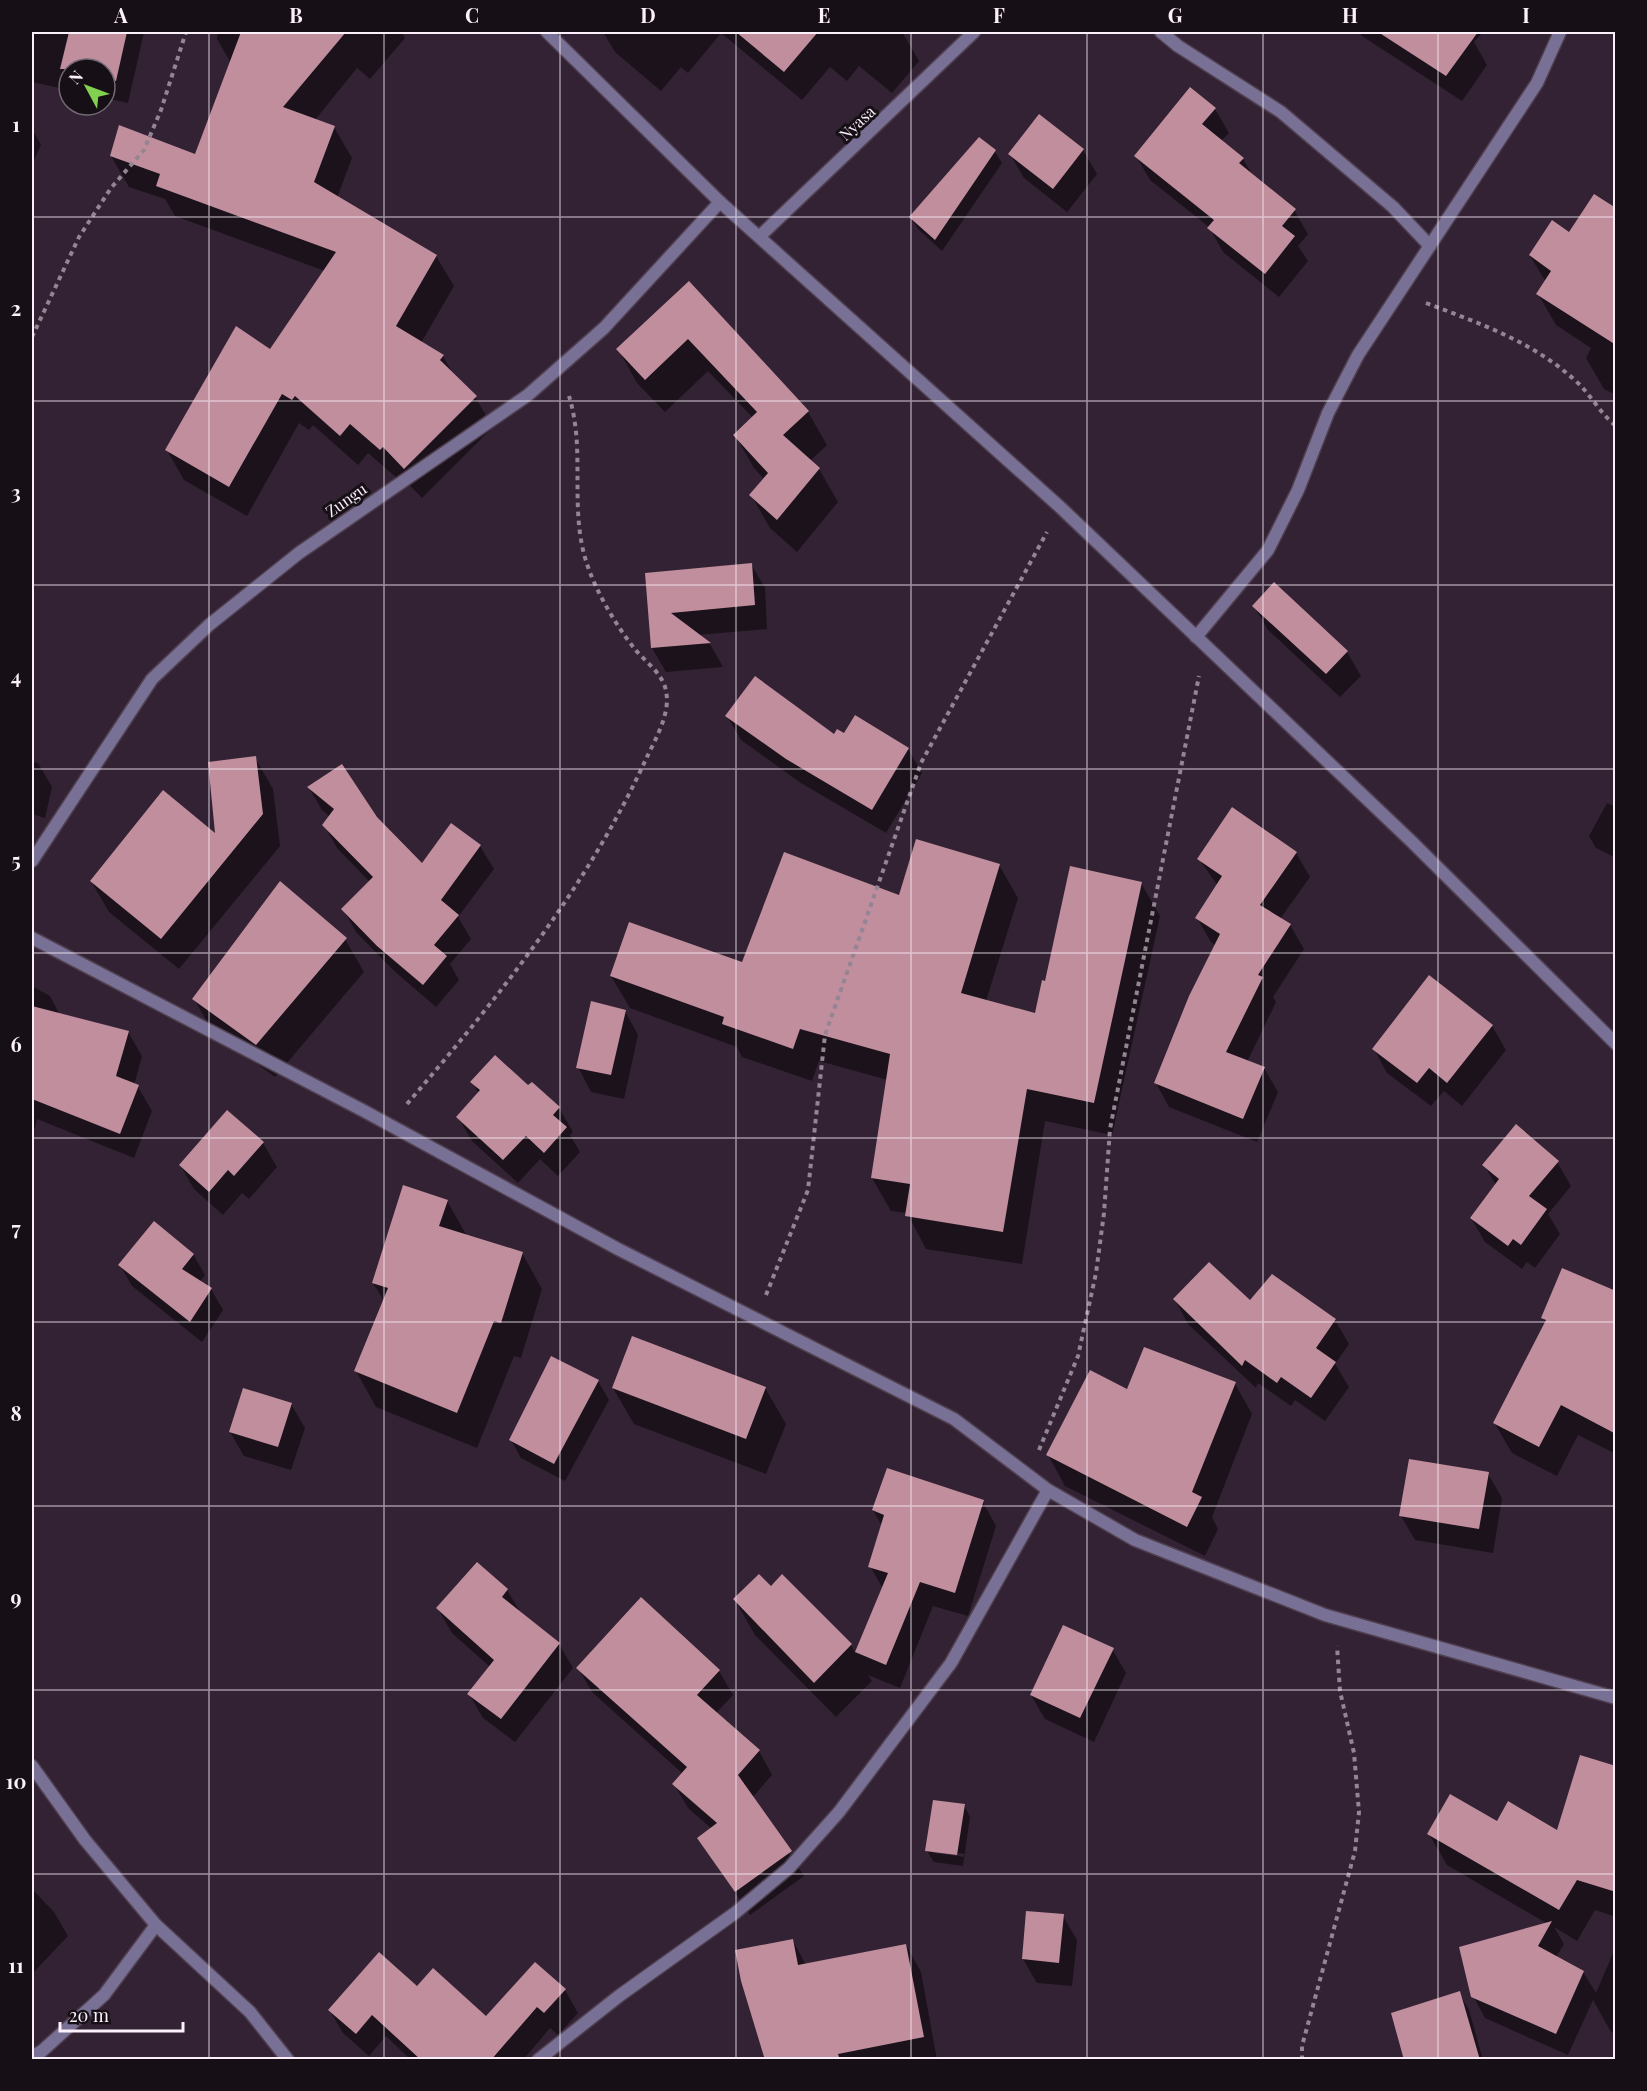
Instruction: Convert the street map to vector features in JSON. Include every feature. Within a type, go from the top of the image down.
[{"type":"street","points":[[546,32],[720,202],[1060,507],[1411,841],[1616,1044]]},
{"type":"street","name":"Nyasa","points":[[760,237],[974,32]]},
{"type":"street","points":[[1161,32],[1178,46],[1281,112],[1393,207],[1430,246]]},
{"type":"street","points":[[1201,642],[1268,550],[1298,490],[1328,412],[1358,355],[1537,83],[1560,32]]},
{"type":"street","name":"Zungu","points":[[32,861],[152,679],[208,625],[299,553],[528,395],[604,328],[720,202]]},
{"type":"street","points":[[32,938],[389,1125],[618,1249],[954,1419],[1048,1490],[1134,1540],[1336,1618],[1616,1698]]},
{"type":"street","points":[[538,2060],[619,1996],[735,1913],[796,1860],[839,1812],[951,1663],[1048,1490]]},
{"type":"street","points":[[32,1766],[85,1840],[156,1925],[250,2012],[288,2060]]},
{"type":"street","points":[[32,2057],[42,2051],[104,1995],[156,1925]]},
{"type":"path","points":[[32,337],[80,237],[111,189],[144,150],[161,110],[186,32]]},
{"type":"path","points":[[1399,292],[1510,336],[1549,359],[1580,385],[1616,426]]},
{"type":"path","points":[[389,1125],[530,954],[625,804],[665,714],[666,691],[662,681],[657,672],[633,647],[605,602],[586,562],[577,516],[579,439],[560,367]]},
{"type":"path","points":[[757,1318],[808,1190],[825,1035],[921,763],[1060,507]]},
{"type":"path","points":[[1028,1474],[1078,1356],[1087,1315],[1104,1213],[1110,1130],[1201,642]]},
{"type":"path","points":[[1302,2060],[1302,2046],[1355,1851],[1359,1812],[1354,1753],[1340,1691],[1336,1618]]},
{"type":"building","points":[[69,32],[127,32],[117,77],[117,57],[63,57]]},
{"type":"building","points":[[241,32],[346,32],[283,107],[335,126],[314,182],[437,255],[396,326],[444,355],[440,360],[477,396],[404,469],[383,447],[380,450],[350,424],[340,436],[295,396],[292,400],[282,394],[229,487],[165,450],[236,326],[270,349],[336,252],[156,186],[160,174],[110,156],[119,125],[195,154]]},
{"type":"building","points":[[736,32],[818,32],[784,72]]},
{"type":"building","points":[[1378,32],[1478,32],[1446,76]]},
{"type":"building","points":[[1190,87],[1216,108],[1202,124],[1244,158],[1239,163],[1296,209],[1282,226],[1295,236],[1265,274],[1207,228],[1214,220],[1134,156]]},
{"type":"building","points":[[1039,114],[1084,149],[1053,189],[1008,154]]},
{"type":"building","points":[[979,137],[996,150],[935,240],[909,217]]},
{"type":"building","points":[[1594,194],[1616,208],[1616,345],[1536,294],[1551,271],[1529,255],[1552,220],[1569,232]]},
{"type":"building","points":[[689,281],[809,411],[783,435],[820,468],[777,520],[749,495],[768,473],[733,435],[757,412],[688,339],[645,380],[616,349]]},
{"type":"building","points":[[752,563],[755,605],[671,613],[711,643],[651,648],[645,573]]},
{"type":"building","points":[[1274,582],[1348,651],[1326,674],[1252,606]]},
{"type":"building","points":[[755,676],[834,734],[837,729],[844,733],[855,715],[909,748],[872,810],[786,759],[725,716]]},
{"type":"building","points":[[256,756],[263,814],[161,939],[90,881],[163,790],[215,833],[208,762]]},
{"type":"building","points":[[342,764],[377,817],[422,863],[451,823],[481,845],[441,900],[459,915],[434,945],[447,956],[423,985],[377,946],[341,909],[373,877],[322,825],[334,809],[307,787]]},
{"type":"building","points":[[1232,807],[1297,852],[1260,905],[1291,924],[1258,975],[1263,977],[1226,1052],[1265,1067],[1243,1119],[1154,1083],[1189,996],[1220,934],[1195,918],[1222,876],[1197,859]]},
{"type":"building","points":[[916,839],[1000,864],[961,993],[1035,1013],[1042,980],[1045,981],[1070,866],[1142,882],[1094,1103],[1027,1089],[1003,1232],[905,1216],[910,1184],[871,1178],[890,1054],[800,1029],[793,1049],[722,1024],[724,1017],[610,976],[629,922],[742,962],[784,852],[899,895]]},
{"type":"building","points":[[280,881],[347,938],[256,1045],[192,999]]},
{"type":"building","points":[[1429,975],[1493,1025],[1447,1083],[1429,1068],[1417,1083],[1372,1049]]},
{"type":"building","points":[[591,1001],[626,1010],[611,1075],[576,1068]]},
{"type":"building","points":[[32,1006],[129,1031],[116,1076],[139,1085],[120,1134],[32,1099]]},
{"type":"building","points":[[495,1055],[528,1085],[532,1082],[560,1107],[553,1115],[567,1127],[544,1153],[526,1136],[503,1160],[456,1117],[480,1090],[470,1082]]},
{"type":"building","points":[[227,1110],[264,1142],[234,1176],[228,1170],[209,1192],[179,1165]]},
{"type":"building","points":[[1516,1124],[1559,1161],[1529,1196],[1547,1209],[1521,1245],[1513,1239],[1508,1246],[1470,1218],[1499,1179],[1482,1165]]},
{"type":"building","points":[[403,1185],[448,1200],[439,1226],[523,1252],[501,1323],[494,1321],[457,1413],[354,1371],[388,1288],[372,1283]]},
{"type":"building","points":[[154,1221],[194,1254],[182,1269],[212,1288],[190,1322],[118,1265]]},
{"type":"building","points":[[1209,1262],[1250,1300],[1272,1274],[1336,1319],[1316,1348],[1336,1362],[1311,1398],[1281,1377],[1277,1383],[1245,1360],[1242,1366],[1173,1299]]},
{"type":"building","points":[[1562,1268],[1616,1291],[1616,1434],[1561,1405],[1539,1447],[1493,1423],[1546,1320],[1541,1318]]},
{"type":"building","points":[[632,1336],[766,1387],[746,1439],[612,1388]]},
{"type":"building","points":[[1144,1347],[1236,1382],[1192,1492],[1202,1497],[1187,1527],[1046,1455],[1090,1370],[1127,1389]]},
{"type":"building","points":[[551,1356],[599,1380],[554,1464],[509,1440]]},
{"type":"building","points":[[243,1388],[292,1403],[278,1447],[229,1432]]},
{"type":"building","points":[[1409,1459],[1489,1472],[1479,1529],[1399,1516]]},
{"type":"building","points":[[887,1468],[984,1500],[955,1593],[920,1582],[886,1665],[855,1652],[888,1573],[868,1567],[884,1515],[872,1510]]},
{"type":"building","points":[[477,1562],[508,1589],[502,1597],[560,1643],[501,1719],[467,1694],[494,1660],[436,1608]]},
{"type":"building","points":[[759,1574],[771,1586],[782,1574],[852,1644],[814,1683],[733,1599]]},
{"type":"building","points":[[641,1597],[720,1670],[697,1695],[760,1750],[738,1775],[792,1851],[735,1892],[697,1838],[717,1823],[672,1784],[687,1767],[576,1668]]},
{"type":"building","points":[[1063,1625],[1114,1648],[1080,1718],[1030,1695]]},
{"type":"building","points":[[1580,1755],[1616,1766],[1616,1892],[1577,1880],[1559,1910],[1427,1834],[1450,1794],[1497,1821],[1508,1801],[1557,1830]]},
{"type":"building","points":[[933,1800],[965,1804],[957,1855],[925,1851]]},
{"type":"building","points":[[1026,1911],[1064,1914],[1059,1963],[1022,1959]]},
{"type":"building","points":[[1552,1921],[1538,1946],[1584,1971],[1556,2034],[1471,1997],[1459,1947]]},
{"type":"building","points":[[793,1939],[798,1965],[906,1944],[924,2037],[838,2054],[840,2060],[765,2060],[741,1981],[735,1950]]},
{"type":"building","points":[[379,1952],[417,1986],[433,1968],[486,2016],[535,1962],[566,1989],[544,2013],[537,2007],[491,2060],[421,2060],[372,2015],[356,2034],[328,2010]]},
{"type":"building","points":[[1460,1991],[1480,2060],[1404,2060],[1391,2013]]}]
